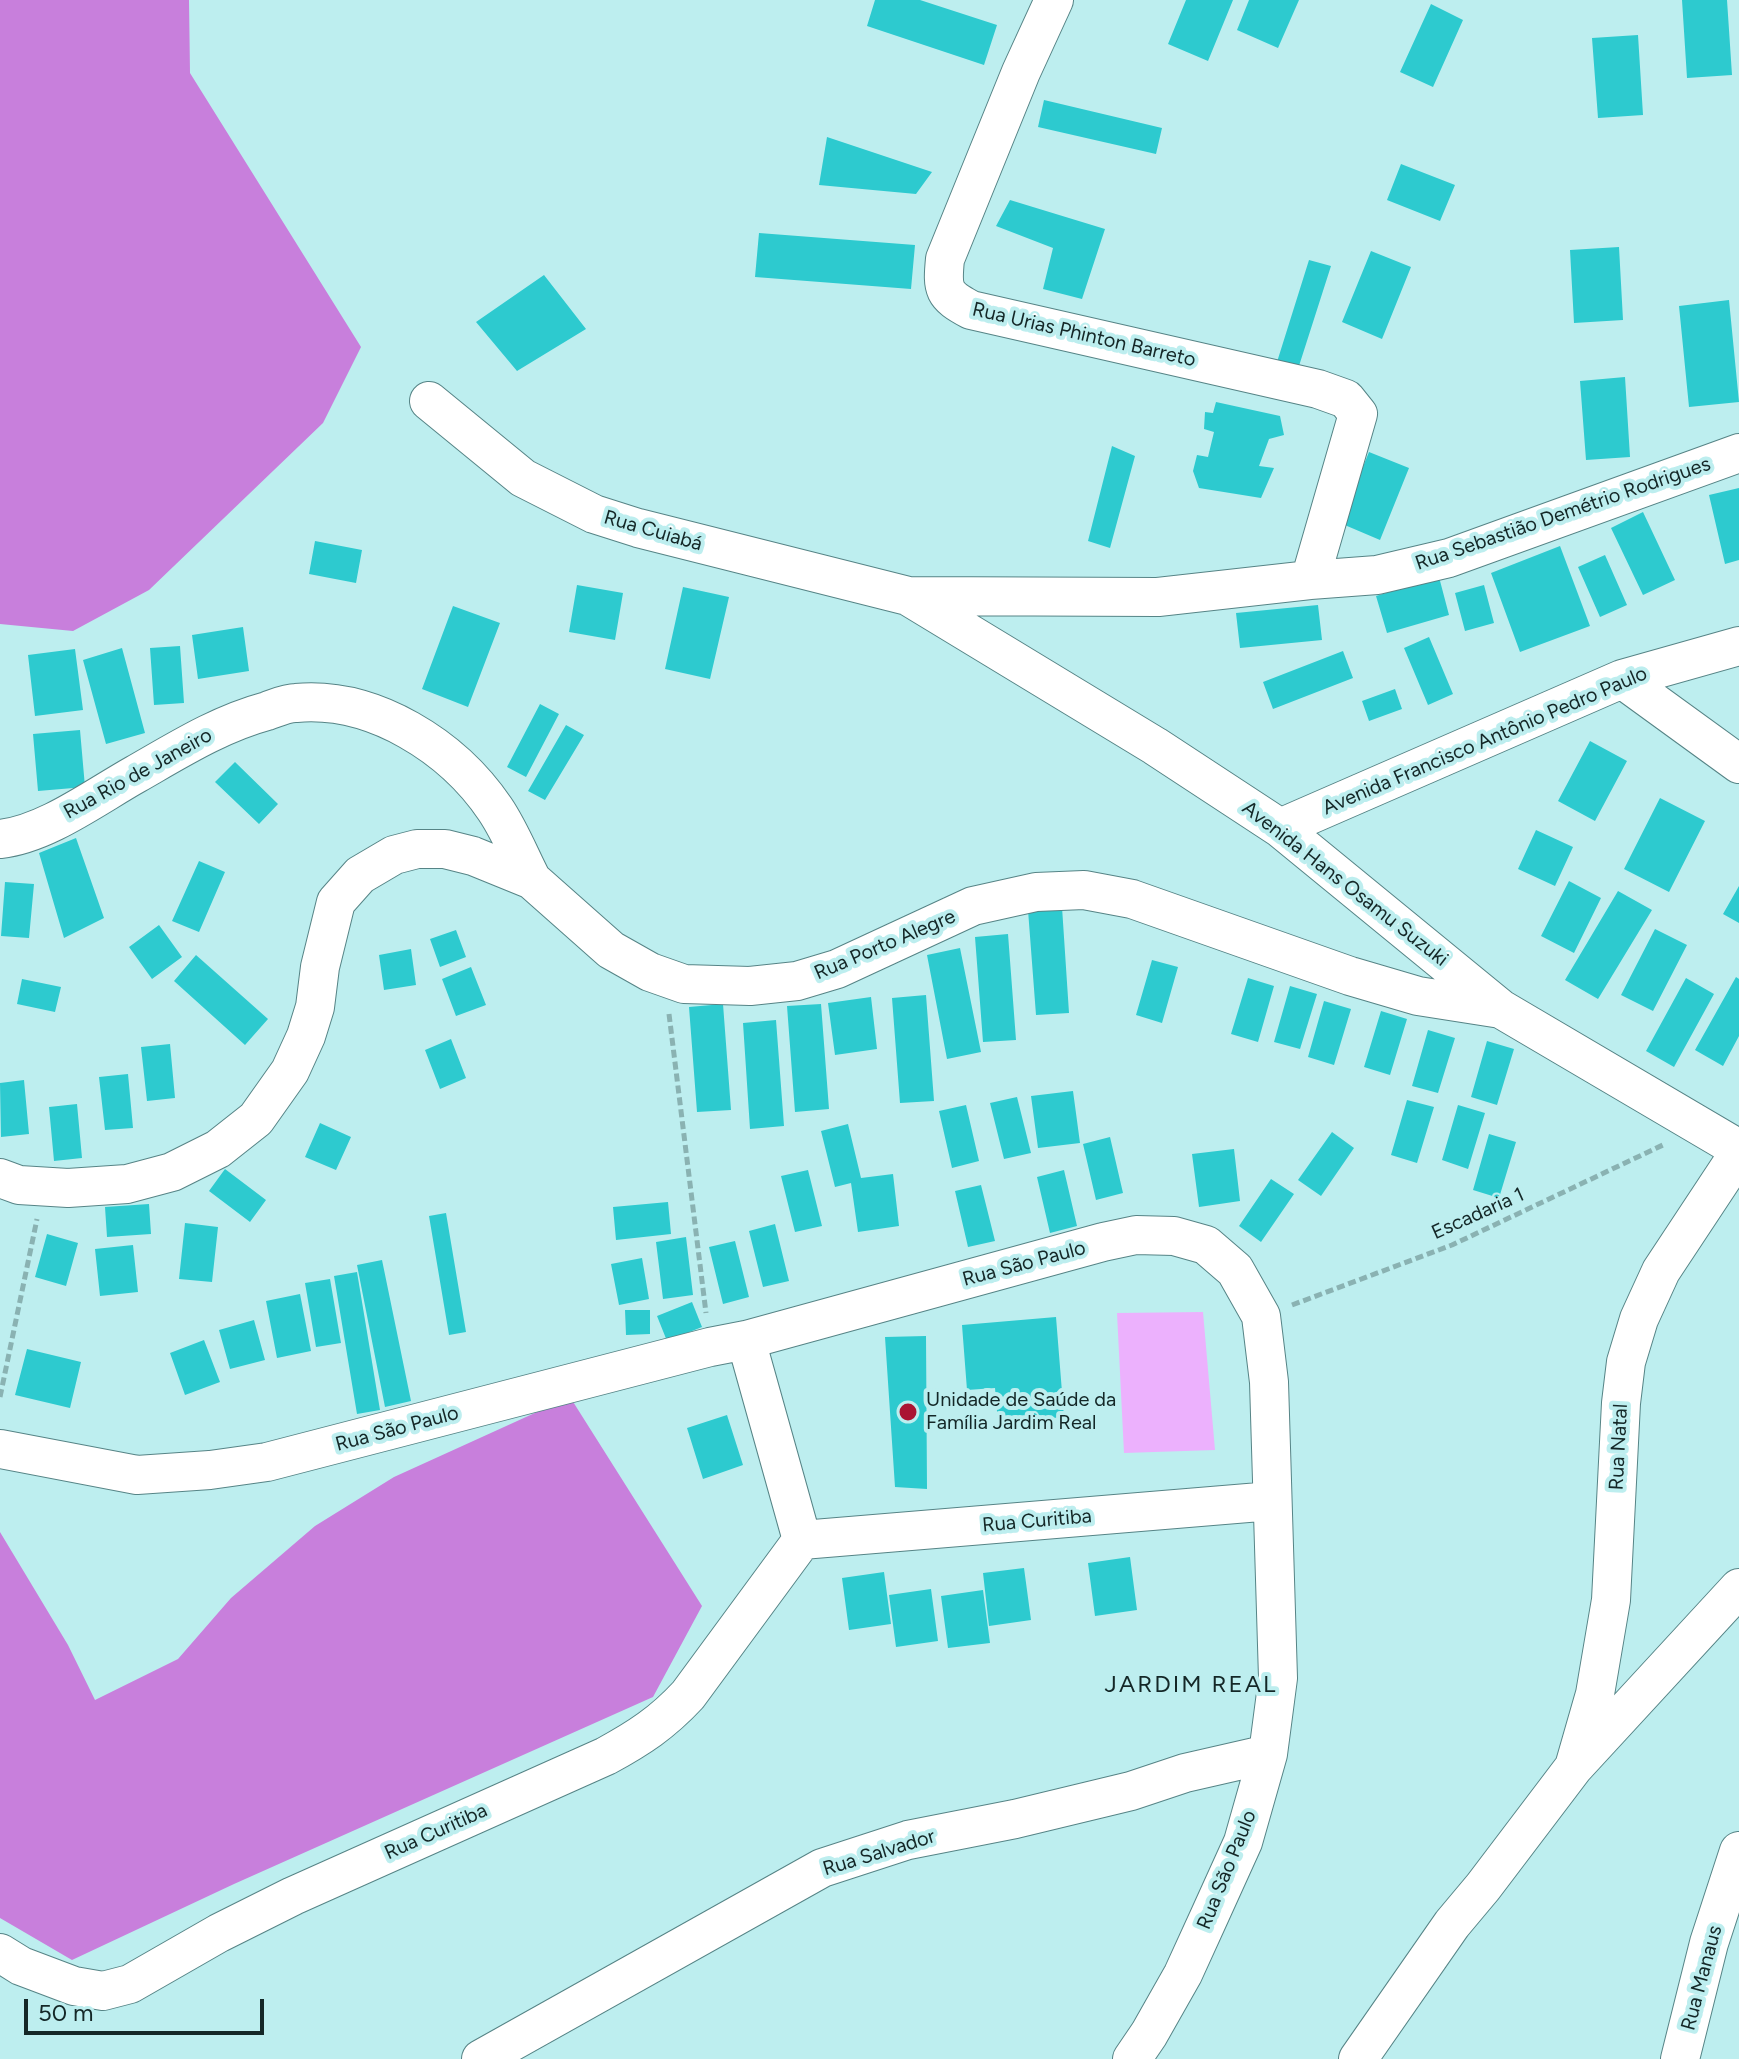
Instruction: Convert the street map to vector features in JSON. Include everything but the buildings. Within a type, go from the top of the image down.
[{"type":"street","name":"Rua Urias Phinton Barreto","points":[[1054,0],[1021,72],[945,259],[942,283],[953,300],[971,310],[1318,389],[1346,399],[1358,414],[1310,580]]},
{"type":"street","name":"Rua Cuiabá","points":[[429,401],[523,478],[594,514],[638,528],[908,596]]},
{"type":"street","name":"Rua Sebastião Demétrio Rodrigues","points":[[908,596],[1158,597],[1377,575],[1449,558],[1739,453]]},
{"type":"street","name":"Avenida Hans Osamu Suzuki","points":[[908,596],[1155,746],[1280,828],[1501,1009],[1739,1151]]},
{"type":"street","name":"Avenida Francisco Antônio Pedro Paulo","points":[[1280,828],[1622,679],[1739,646]]},
{"type":"street","points":[[1622,679],[1739,764]]},
{"type":"street","name":"Rua Rio de Janeiro","points":[[0,839],[38,830],[205,734],[294,703],[333,704],[371,712],[441,749],[472,778],[497,812],[532,880]]},
{"type":"street","name":"Rua Porto Alegre","points":[[0,1178],[19,1185],[44,1187],[127,1184],[172,1172],[218,1149],[256,1119],[290,1071],[315,1007],[320,967],[336,902],[360,875],[394,855],[417,849],[445,849],[473,856],[532,880],[611,950],[650,972],[684,984],[750,986],[797,981],[837,969],[973,906],[1036,892],[1084,890],[1132,899],[1350,976],[1418,996],[1501,1009]]},
{"type":"street","name":"Rua Natal","points":[[1574,1767],[1595,1694],[1611,1600],[1621,1403],[1626,1362],[1639,1319],[1661,1271],[1739,1151]]},
{"type":"street","name":"Rua São Paulo","points":[[0,1449],[137,1475],[267,1462],[728,1344],[1103,1242],[1136,1235],[1174,1236],[1206,1245],[1235,1270],[1261,1316],[1269,1382],[1278,1678],[1268,1754],[1243,1842],[1183,1974],[1132,2059]]},
{"type":"street","points":[[728,1344],[802,1540]]},
{"type":"street","name":"Rua Curitiba","points":[[0,1953],[21,1966],[74,1986],[103,1991],[130,1984],[219,1933],[293,1896],[606,1756],[642,1736],[688,1695],[802,1540],[1272,1501]]},
{"type":"street","points":[[1358,2059],[1452,1924],[1574,1767],[1739,1588]]},
{"type":"street","name":"Rua Salvador","points":[[481,2059],[822,1868],[908,1840],[1131,1791],[1185,1773],[1268,1754]]},
{"type":"street","name":"Rua Manaus","points":[[1680,2059],[1709,1943],[1739,1851]]},
{"type":"path","points":[[664,977],[728,1344]]},
{"type":"path","name":"Escadaria 1","points":[[1261,1316],[1452,1245],[1702,1127]]},
{"type":"path","points":[[0,1397],[44,1187]]},
{"type":"shaded area","points":[[0,0],[189,0],[190,73],[361,347],[323,423],[149,590],[73,631],[0,624]]},
{"type":"shaded area","points":[[1203,1312],[1215,1450],[1124,1453],[1117,1313]]},
{"type":"shaded area","points":[[570,1397],[702,1606],[653,1697],[234,1884],[72,1960],[0,1918],[0,1532],[68,1645],[95,1700],[178,1659],[231,1598],[315,1526],[394,1477]]},
{"type":"place","name":"Unidade de Saúde da Família Jardim Real","points":[[908,1412]]},
{"type":"district","name":"JARDIM REAL","points":[[1191,1685]]}]
